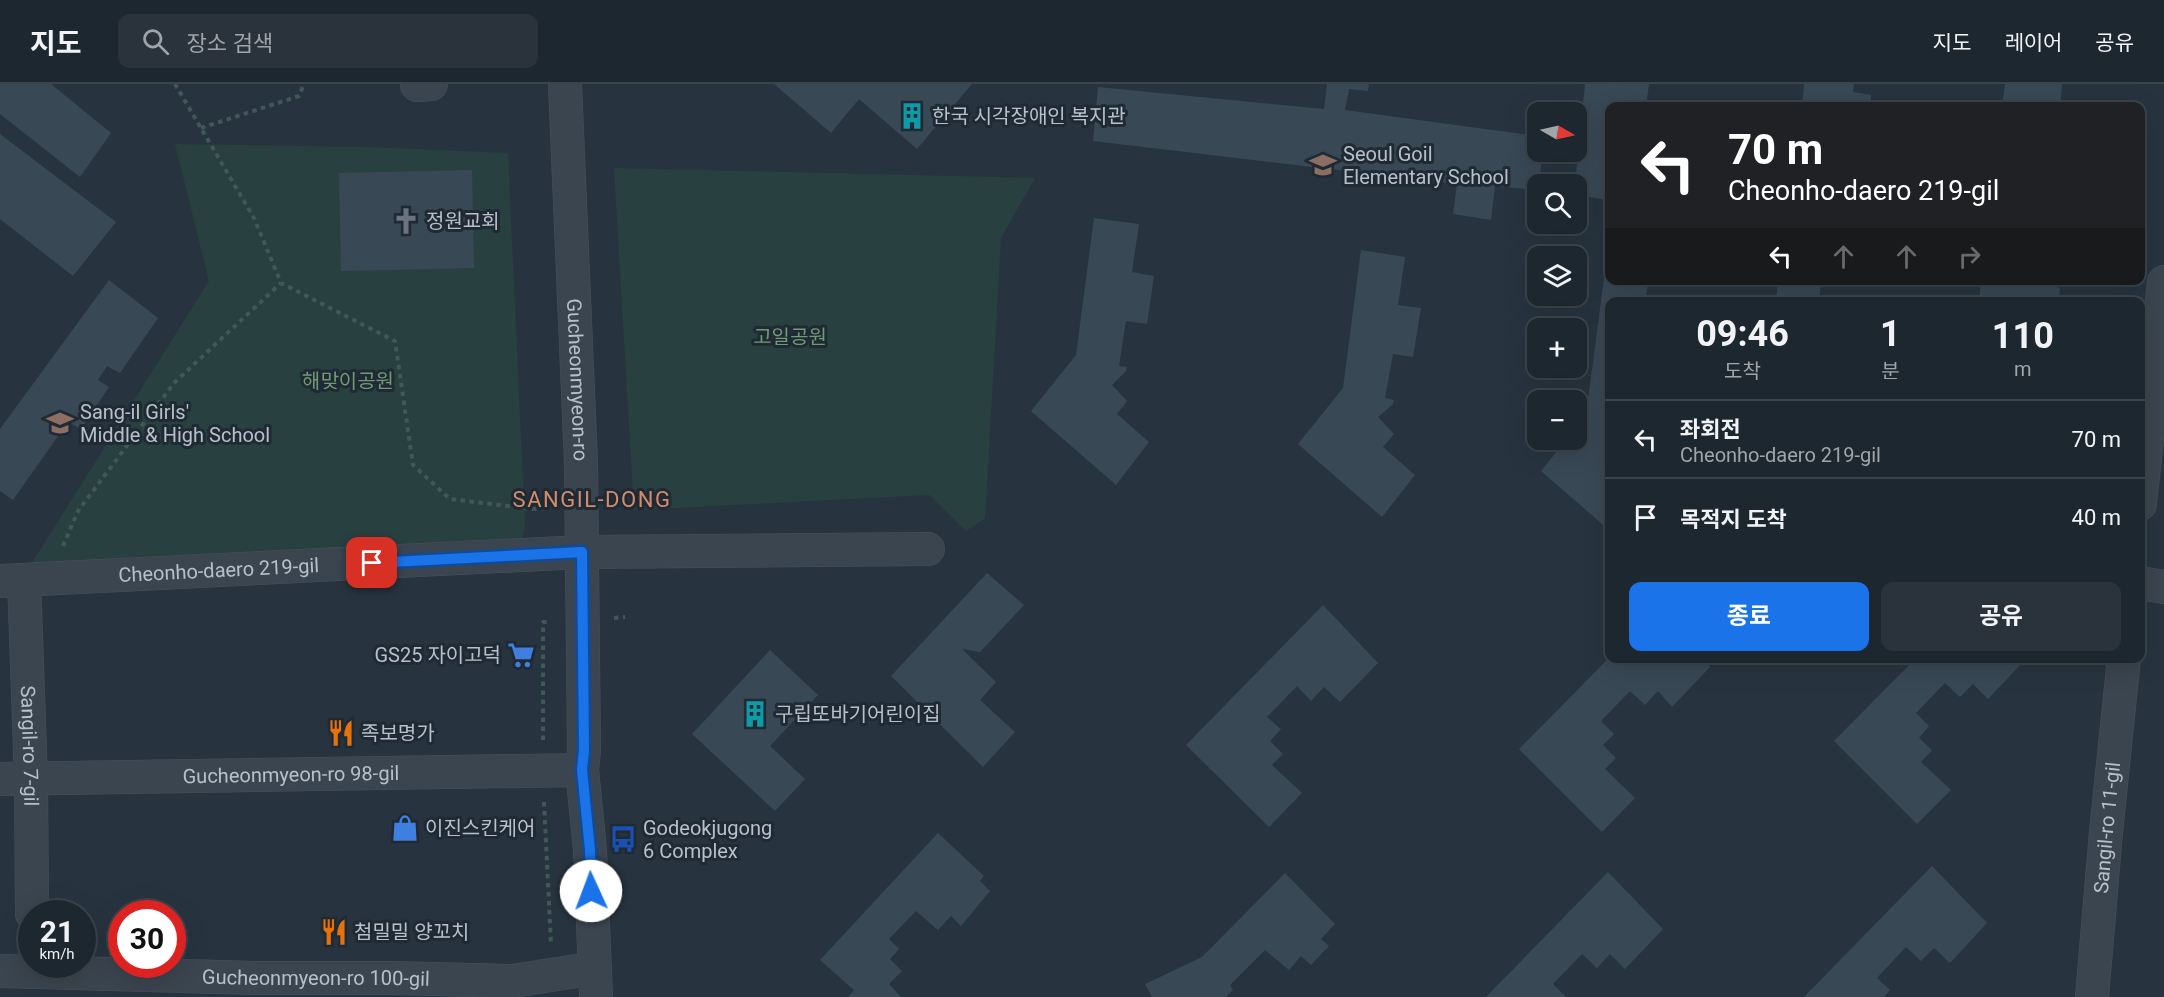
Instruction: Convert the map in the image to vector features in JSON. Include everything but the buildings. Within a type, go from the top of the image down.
[{"type":"street","points":[[417,85],[431,84]]},
{"type":"street","name":"Gucheonmyeon-ro","points":[[565,84],[581,463],[584,750],[582,770],[590,850],[595,982]]},
{"type":"street","points":[[2145,458],[2164,282]]},
{"type":"street","name":"Cheonho-daero 219-gil","points":[[24,580],[582,552],[928,549]]},
{"type":"street","name":"Sangil-ro 7-gil","points":[[24,580],[16,779],[30,900]]},
{"type":"street","points":[[2145,584],[2164,587]]},
{"type":"street","name":"Sangil-ro 11-gil","points":[[2092,997],[2123,663]]},
{"type":"street","name":"Gucheonmyeon-ro 98-gil","points":[[16,779],[582,770]]},
{"type":"street","name":"Gucheonmyeon-ro 100-gil","points":[[0,971],[18,975]]},
{"type":"street","name":"Gucheonmyeon-ro 100-gil","points":[[96,978],[256,978],[394,987],[513,981],[553,974],[595,982]]},
{"type":"path","points":[[175,84],[254,218],[281,283],[342,312],[395,341],[413,465],[450,499],[532,509]]},
{"type":"path","points":[[201,128],[299,96],[304,84]]},
{"type":"path","points":[[24,580],[174,383],[281,283]]},
{"type":"path","points":[[543,622],[544,817],[553,974]]},
{"type":"green space","name":"해맞이공원","points":[[175,144],[368,147],[508,153],[525,527],[522,538],[514,544],[30,566],[209,281]]},
{"type":"green space","name":"고일공원","points":[[614,168],[1035,178],[1001,238],[985,518],[966,531],[929,495],[634,510]]},
{"type":"place","name":"한국 시각장애인 복지관","points":[[912,116]]},
{"type":"place","name":"Seoul Goil Elementary School","points":[[1323,165]]},
{"type":"place","name":"정원교회","points":[[406,221]]},
{"type":"place","name":"Sang-il Girls' Middle & High School","points":[[60,423]]},
{"type":"place","name":"GS25 자이고덕","points":[[521,655]]},
{"type":"place","name":"구립또바기어린이집","points":[[755,714]]},
{"type":"place","name":"족보명가","points":[[341,733]]},
{"type":"place","name":"이진스킨케어","points":[[405,828]]},
{"type":"place","name":"Godeokjugong 6 Complex","points":[[623,839]]},
{"type":"place","name":"첨밀밀 양꼬치","points":[[334,932]]},
{"type":"district","name":"SANGIL-DONG","points":[[592,499]]},
{"type":"route","points":[[372,563],[582,552],[584,750],[582,770],[590,850],[591,891]]}]
